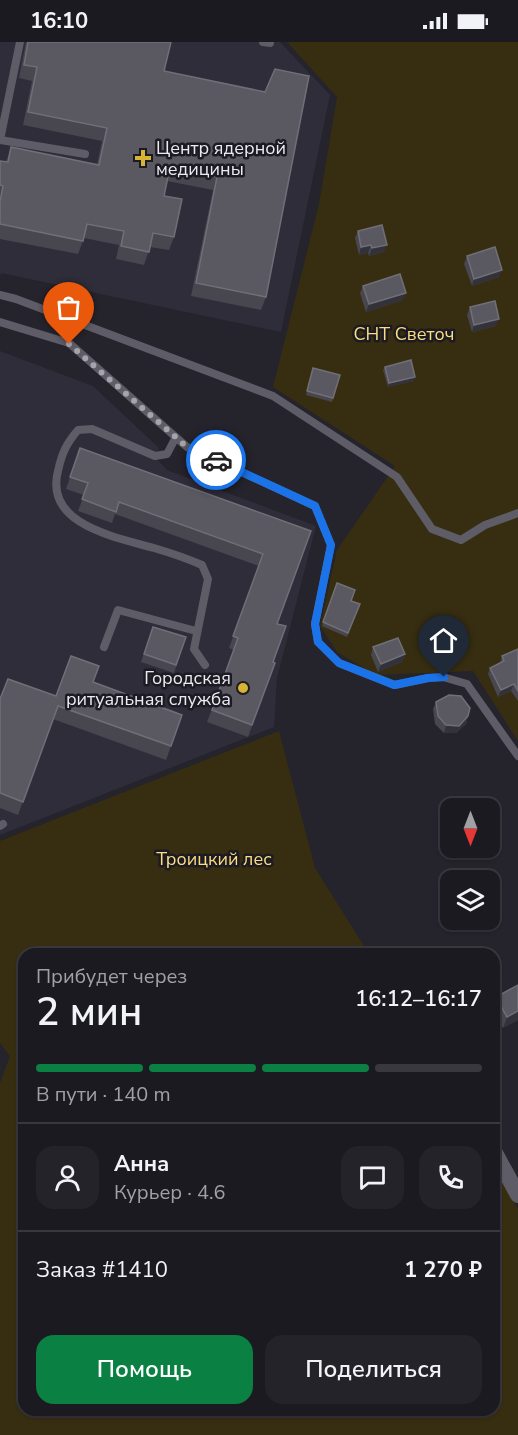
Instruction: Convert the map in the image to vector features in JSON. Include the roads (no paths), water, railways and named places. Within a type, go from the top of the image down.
[{"type":"street","points":[[500,1162],[518,1195]]},
{"type":"lane","points":[[20,42],[2,116],[0,140],[85,154]]},
{"type":"lane","points":[[0,295],[16,299],[273,396],[397,477],[432,529],[461,540],[485,525],[518,513]]},
{"type":"lane","points":[[0,322],[69,344],[187,447],[315,506],[331,545],[315,624],[318,642],[339,663],[394,685],[444,677],[467,684],[518,756]]},
{"type":"lane","points":[[176,437],[166,454],[155,456],[92,429],[78,429],[65,445],[54,484],[58,498],[71,515],[95,531],[202,565],[208,579],[194,649],[205,665]]},
{"type":"lane","points":[[104,647],[118,610],[196,632]]},
{"type":"place","name":"Центр ядерной медицины","points":[[143,158]]},
{"type":"place","name":"Городская ритуальная служба","points":[[243,688]]},
{"type":"park label","name":"СНТ Светоч","points":[[404,334]]},
{"type":"park label","name":"Троицкий лес","points":[[214,859]]}]
